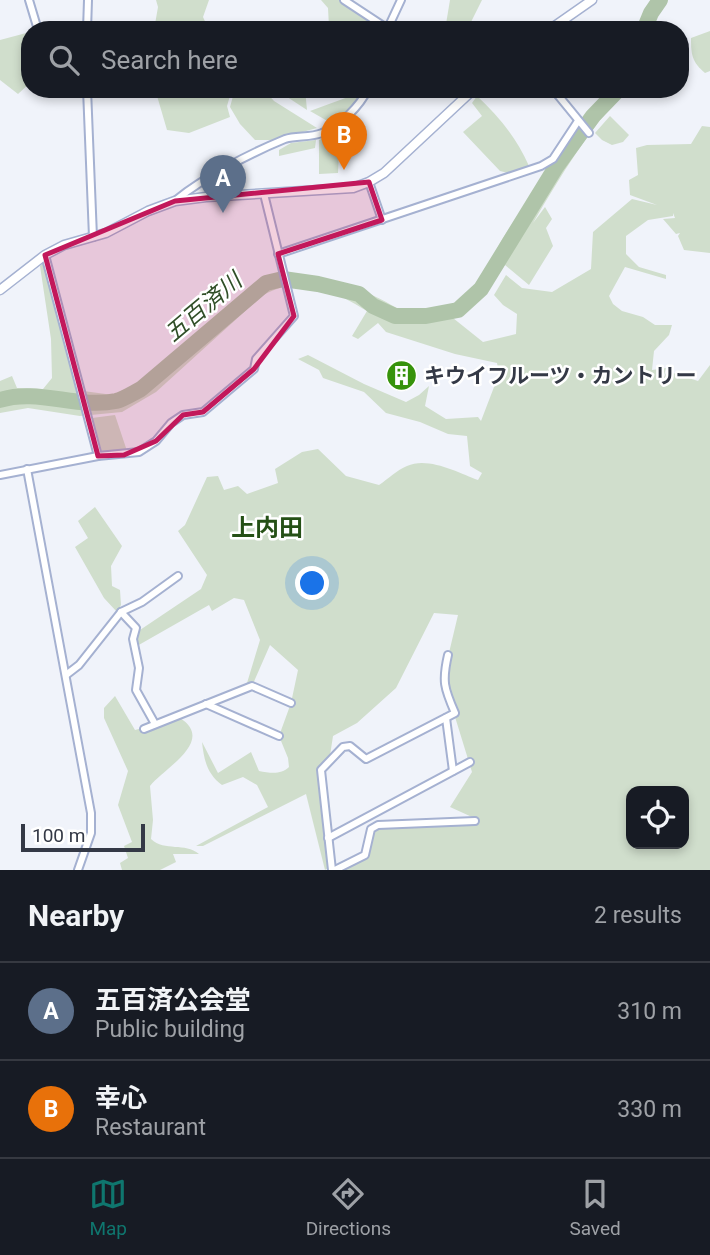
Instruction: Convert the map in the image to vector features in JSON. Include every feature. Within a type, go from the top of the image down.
[{"type":"street","points":[[29,0],[35,21]]},
{"type":"street","points":[[87,21],[88,0]]},
{"type":"street","points":[[344,0],[375,21]]},
{"type":"street","points":[[391,21],[401,0]]},
{"type":"street","points":[[562,21],[592,0]]},
{"type":"street","points":[[87,98],[93,237]]},
{"type":"street","points":[[0,290],[45,255],[64,245],[93,237],[175,201],[197,183],[287,138],[322,133],[350,114],[364,98]]},
{"type":"street","points":[[175,201],[353,188],[384,173],[464,98]]},
{"type":"street","points":[[560,98],[589,133]]},
{"type":"street","points":[[278,254],[541,166],[553,159],[578,121]]},
{"type":"street","points":[[369,182],[382,220]]},
{"type":"street","points":[[0,475],[97,456],[139,452],[156,441],[171,423],[183,415],[203,412],[254,369],[256,359],[294,316],[264,194]]},
{"type":"street","points":[[45,255],[97,456]]},
{"type":"street","points":[[27,469],[91,813],[91,833],[78,870]]},
{"type":"street","points":[[66,675],[79,665],[121,612],[142,602],[178,576]]},
{"type":"street","points":[[121,612],[136,628],[133,639],[139,668],[135,690],[155,723]]},
{"type":"street","points":[[369,816],[370,829],[365,855],[333,870],[321,770],[343,747],[350,746],[366,759],[455,713],[444,688],[443,678],[449,655]]},
{"type":"street","points":[[144,729],[252,686],[291,703]]},
{"type":"street","points":[[206,704],[279,736]]},
{"type":"street","points":[[446,718],[453,771]]},
{"type":"street","points":[[328,838],[470,762]]},
{"type":"street","points":[[370,829],[378,825],[475,821]]},
{"type":"highlighted area","points":[[369,182],[382,220],[278,254],[294,316],[254,369],[203,412],[183,415],[156,441],[124,455],[98,456],[45,255],[175,201],[206,197]]},
{"type":"green space","points":[[156,0],[209,0],[203,17],[205,21],[156,21],[158,7]]},
{"type":"green space","points":[[321,0],[344,0],[367,19],[329,21],[328,8]]},
{"type":"green space","points":[[450,0],[482,0],[472,21],[446,21]]},
{"type":"green space","points":[[710,31],[710,71],[705,73],[693,58],[691,38]]},
{"type":"green space","points":[[21,34],[21,91],[18,94],[0,80],[0,40]]},
{"type":"green space","points":[[158,98],[229,98],[227,106],[230,117],[189,133],[167,130]]},
{"type":"green space","points":[[232,98],[271,98],[317,128],[273,140],[255,140],[240,124],[230,107]]},
{"type":"green space","points":[[289,98],[306,98],[307,110]]},
{"type":"green space","points":[[345,98],[360,98],[331,123],[310,111]]},
{"type":"green space","points":[[479,98],[493,112],[519,146],[529,166],[508,173],[500,171],[463,132],[482,116],[472,103]]},
{"type":"green space","points":[[606,98],[619,98],[588,136],[533,223],[545,207],[552,219],[546,228],[553,246],[529,285],[505,265],[483,297],[453,318],[483,342],[516,334],[517,314],[494,295],[506,275],[522,288],[552,292],[591,269],[593,232],[632,199],[657,205],[630,195],[629,180],[638,175],[636,148],[647,145],[691,144],[702,126],[710,127],[710,253],[684,250],[678,236],[680,233],[676,234],[663,219],[675,218],[673,213],[673,216],[648,220],[626,236],[626,254],[639,267],[666,275],[666,279],[625,267],[609,296],[613,304],[622,311],[643,317],[655,325],[672,325],[669,335],[654,351],[652,370],[666,368],[663,379],[667,371],[698,381],[710,365],[710,870],[339,870],[367,859],[371,829],[472,817],[450,807],[472,772],[443,678],[458,615],[434,613],[396,688],[357,723],[333,736],[329,762],[321,770],[331,866],[325,870],[306,794],[203,846],[196,846],[268,807],[257,785],[243,777],[222,785],[217,781],[207,766],[202,742],[218,773],[251,752],[259,771],[275,773],[286,770],[289,767],[288,758],[279,736],[291,703],[298,670],[270,645],[252,686],[247,683],[260,640],[244,600],[234,598],[212,611],[209,605],[137,646],[137,632],[201,589],[207,575],[178,531],[185,525],[207,477],[218,476],[224,490],[238,486],[247,494],[278,483],[275,469],[302,452],[318,449],[346,476],[379,485],[415,463],[434,464],[478,480],[482,473],[470,466],[467,436],[448,434],[420,422],[386,413],[364,392],[323,378],[319,370],[298,359],[308,355],[406,402],[429,386],[425,406],[446,419],[478,417],[481,421],[499,374],[497,363],[455,354],[386,332],[378,323],[358,339],[352,336],[367,311],[324,288],[300,284],[263,295],[156,392],[122,412],[80,416],[28,408],[0,413],[0,381],[12,376],[17,388],[43,389],[52,378],[51,339],[40,266],[45,261],[76,390],[113,395],[142,381],[261,283],[278,278],[296,276],[331,280],[411,312],[445,310],[459,304],[473,291],[528,199]]},
{"type":"green space","points":[[610,116],[629,135],[623,142],[612,145],[595,133]]},
{"type":"green space","points":[[340,131],[338,173],[319,174],[319,140]]},
{"type":"green space","points":[[316,140],[315,148],[279,156],[279,150],[291,143]]},
{"type":"green space","points":[[115,415],[127,451],[100,453],[92,418]]},
{"type":"green space","points":[[95,507],[122,546],[111,566],[112,586],[120,590],[121,605],[117,612],[104,598],[75,547],[88,538],[78,521]]},
{"type":"green space","points":[[115,696],[135,730],[180,718],[190,727],[190,745],[184,754],[150,786],[153,820],[151,839],[162,845],[188,848],[199,854],[173,854],[176,862],[160,870],[122,870],[120,863],[128,858],[124,846],[132,842],[118,805],[128,771],[104,718],[104,708]]},
{"type":"waterway","name":"五百済川","points":[[648,21],[660,0]]},
{"type":"waterway","name":"五百済川","points":[[0,400],[28,396],[102,403],[122,399],[141,389],[266,283],[283,279],[359,294],[373,306],[395,316],[426,316],[458,310],[481,289],[556,167],[593,116],[610,98]]},
{"type":"place","name":"幸心","points":[[344,170]]},
{"type":"place","name":"五百済公会堂","points":[[223,213]]},
{"type":"place","name":"キウイフルーツ・カントリー","points":[[401,376]]},
{"type":"district","name":"上内田","points":[[267,528]]}]
